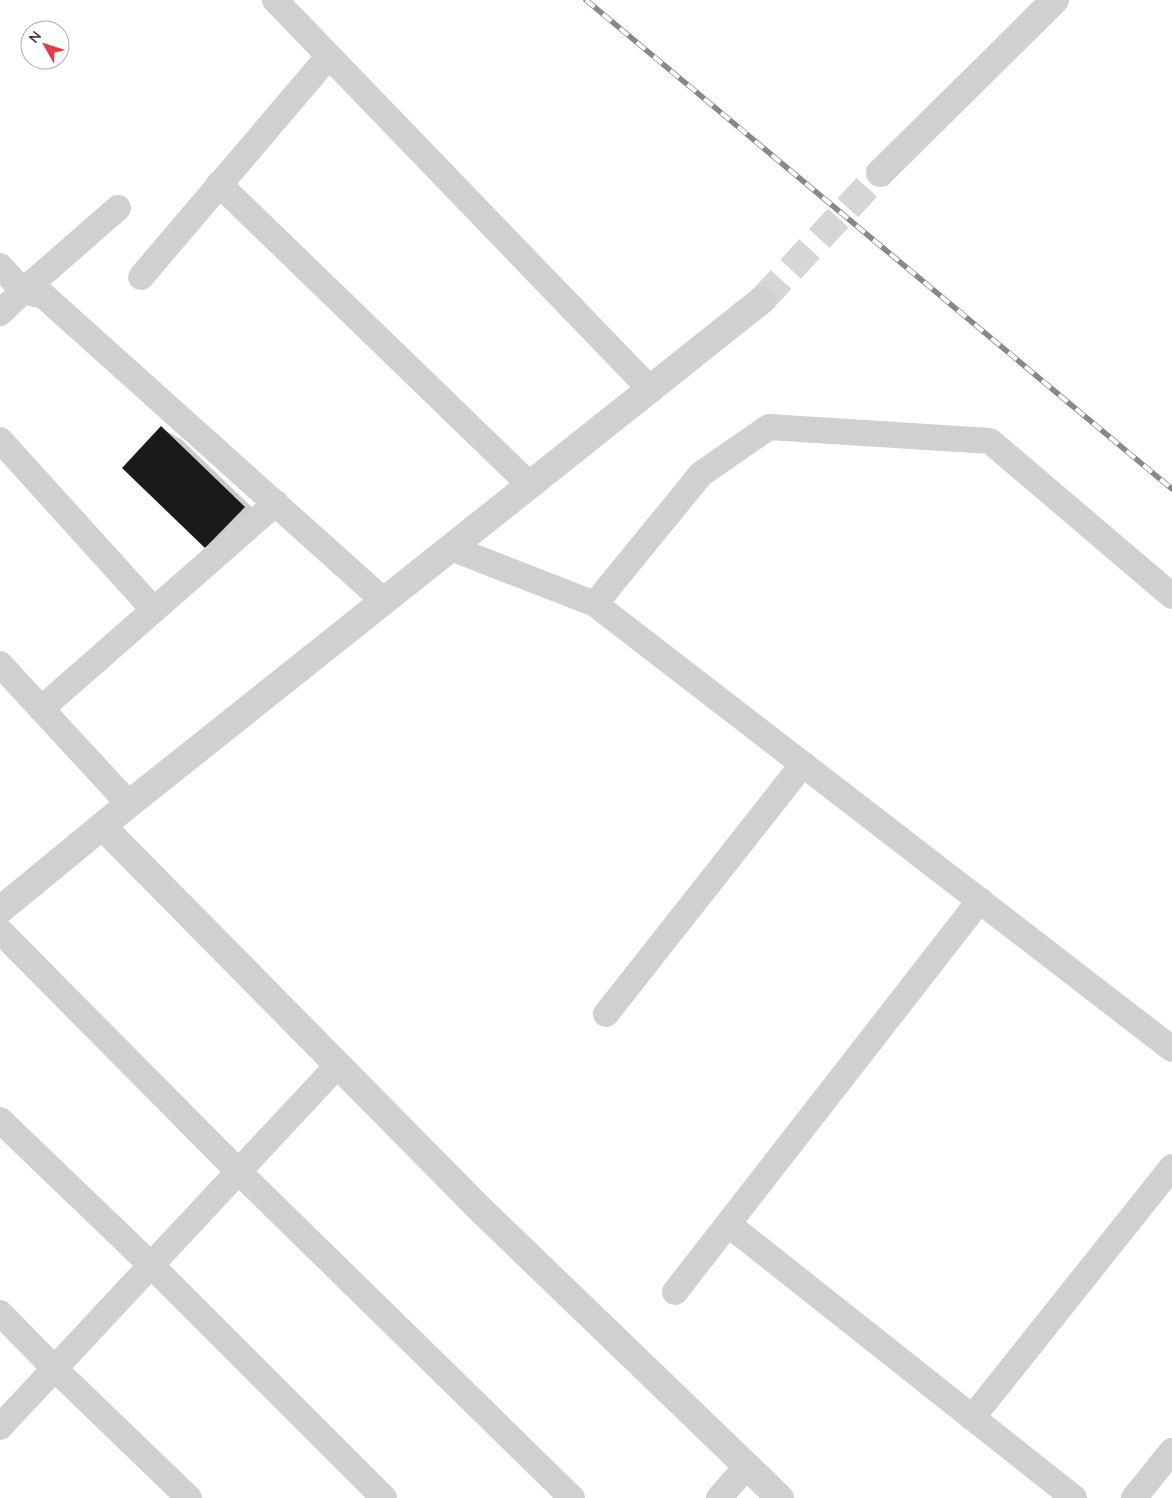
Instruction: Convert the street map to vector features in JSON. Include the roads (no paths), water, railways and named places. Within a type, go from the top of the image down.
[{"type":"street","points":[[275,0],[651,390]]},
{"type":"street","points":[[880,173],[1055,0]]},
{"type":"street","points":[[141,277],[329,56]]},
{"type":"street","points":[[219,184],[530,485]]},
{"type":"street","points":[[0,313],[118,208]]},
{"type":"street","points":[[0,266],[24,291],[44,296],[384,601]]},
{"type":"street","points":[[0,910],[129,804],[762,300]]},
{"type":"street","points":[[595,604],[701,474],[769,428],[990,441],[1172,596]]},
{"type":"street","points":[[0,440],[154,610]]},
{"type":"street","points":[[41,709],[276,503]]},
{"type":"street","points":[[451,548],[595,604],[1172,1049]]},
{"type":"street","points":[[4,677],[41,709],[129,804]]},
{"type":"street","points":[[606,1014],[803,764]]},
{"type":"street","points":[[102,826],[480,1209],[780,1498]]},
{"type":"street","points":[[675,1292],[980,900]]},
{"type":"street","points":[[0,931],[239,1172],[572,1498]]},
{"type":"street","points":[[0,1427],[338,1065]]},
{"type":"street","points":[[0,1120],[151,1265],[384,1498]]},
{"type":"street","points":[[972,1418],[1172,1167]]},
{"type":"street","points":[[728,1224],[1074,1498]]},
{"type":"street","points":[[0,1313],[174,1494]]},
{"type":"street","points":[[1134,1498],[1172,1451]]},
{"type":"street","points":[[718,1498],[747,1466]]},
{"type":"tunnel","points":[[762,300],[880,173]]},
{"type":"railway","points":[[586,0],[1172,489]]}]
